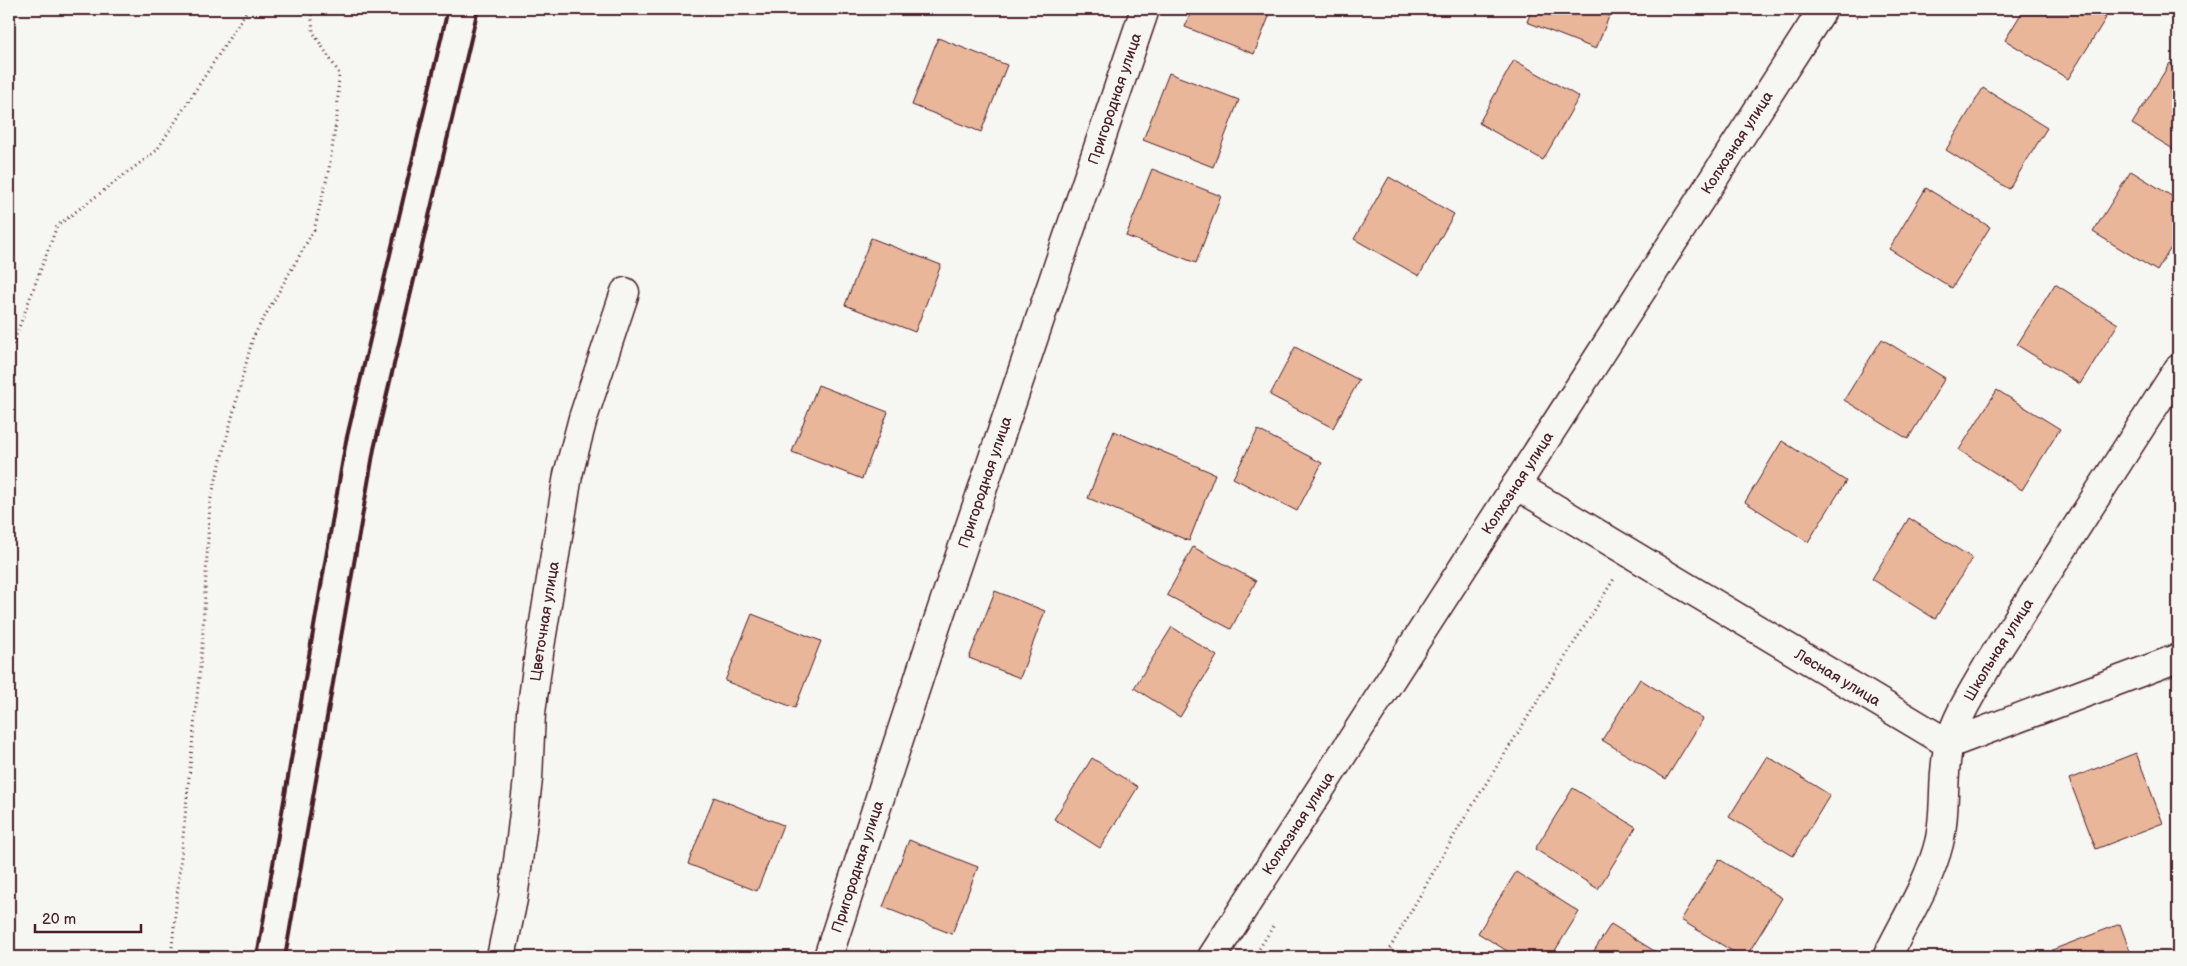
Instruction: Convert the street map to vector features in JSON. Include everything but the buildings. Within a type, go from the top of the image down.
[{"type":"street","name":"Пригородная улица","points":[[828,957],[934,632],[1145,9]]},
{"type":"street","name":"Колхозная улица","points":[[1212,957],[1823,9]]},
{"type":"street","name":"Цветочная улица","points":[[501,957],[513,899],[521,838],[528,778],[531,713],[539,653],[568,475],[583,418],[625,292]]},
{"type":"street","name":"Школьная улица","points":[[1886,957],[1928,876],[1939,844],[1944,818],[1944,776],[1949,744],[1961,712],[1988,665],[2178,369]]},
{"type":"street","name":"Лесная улица","points":[[1516,485],[1949,744]]},
{"type":"street","points":[[1949,744],[2178,658]]},
{"type":"path","points":[[9,354],[57,226],[157,150],[248,9]]},
{"type":"path","points":[[171,957],[202,647],[210,502],[253,337],[314,230],[329,169],[337,116],[339,73],[313,32],[311,9]]},
{"type":"path","points":[[1385,957],[1459,827],[1630,553]]},
{"type":"railway","points":[[257,957],[346,441],[448,9]]},
{"type":"railway","points":[[285,957],[374,449],[478,9]]}]
